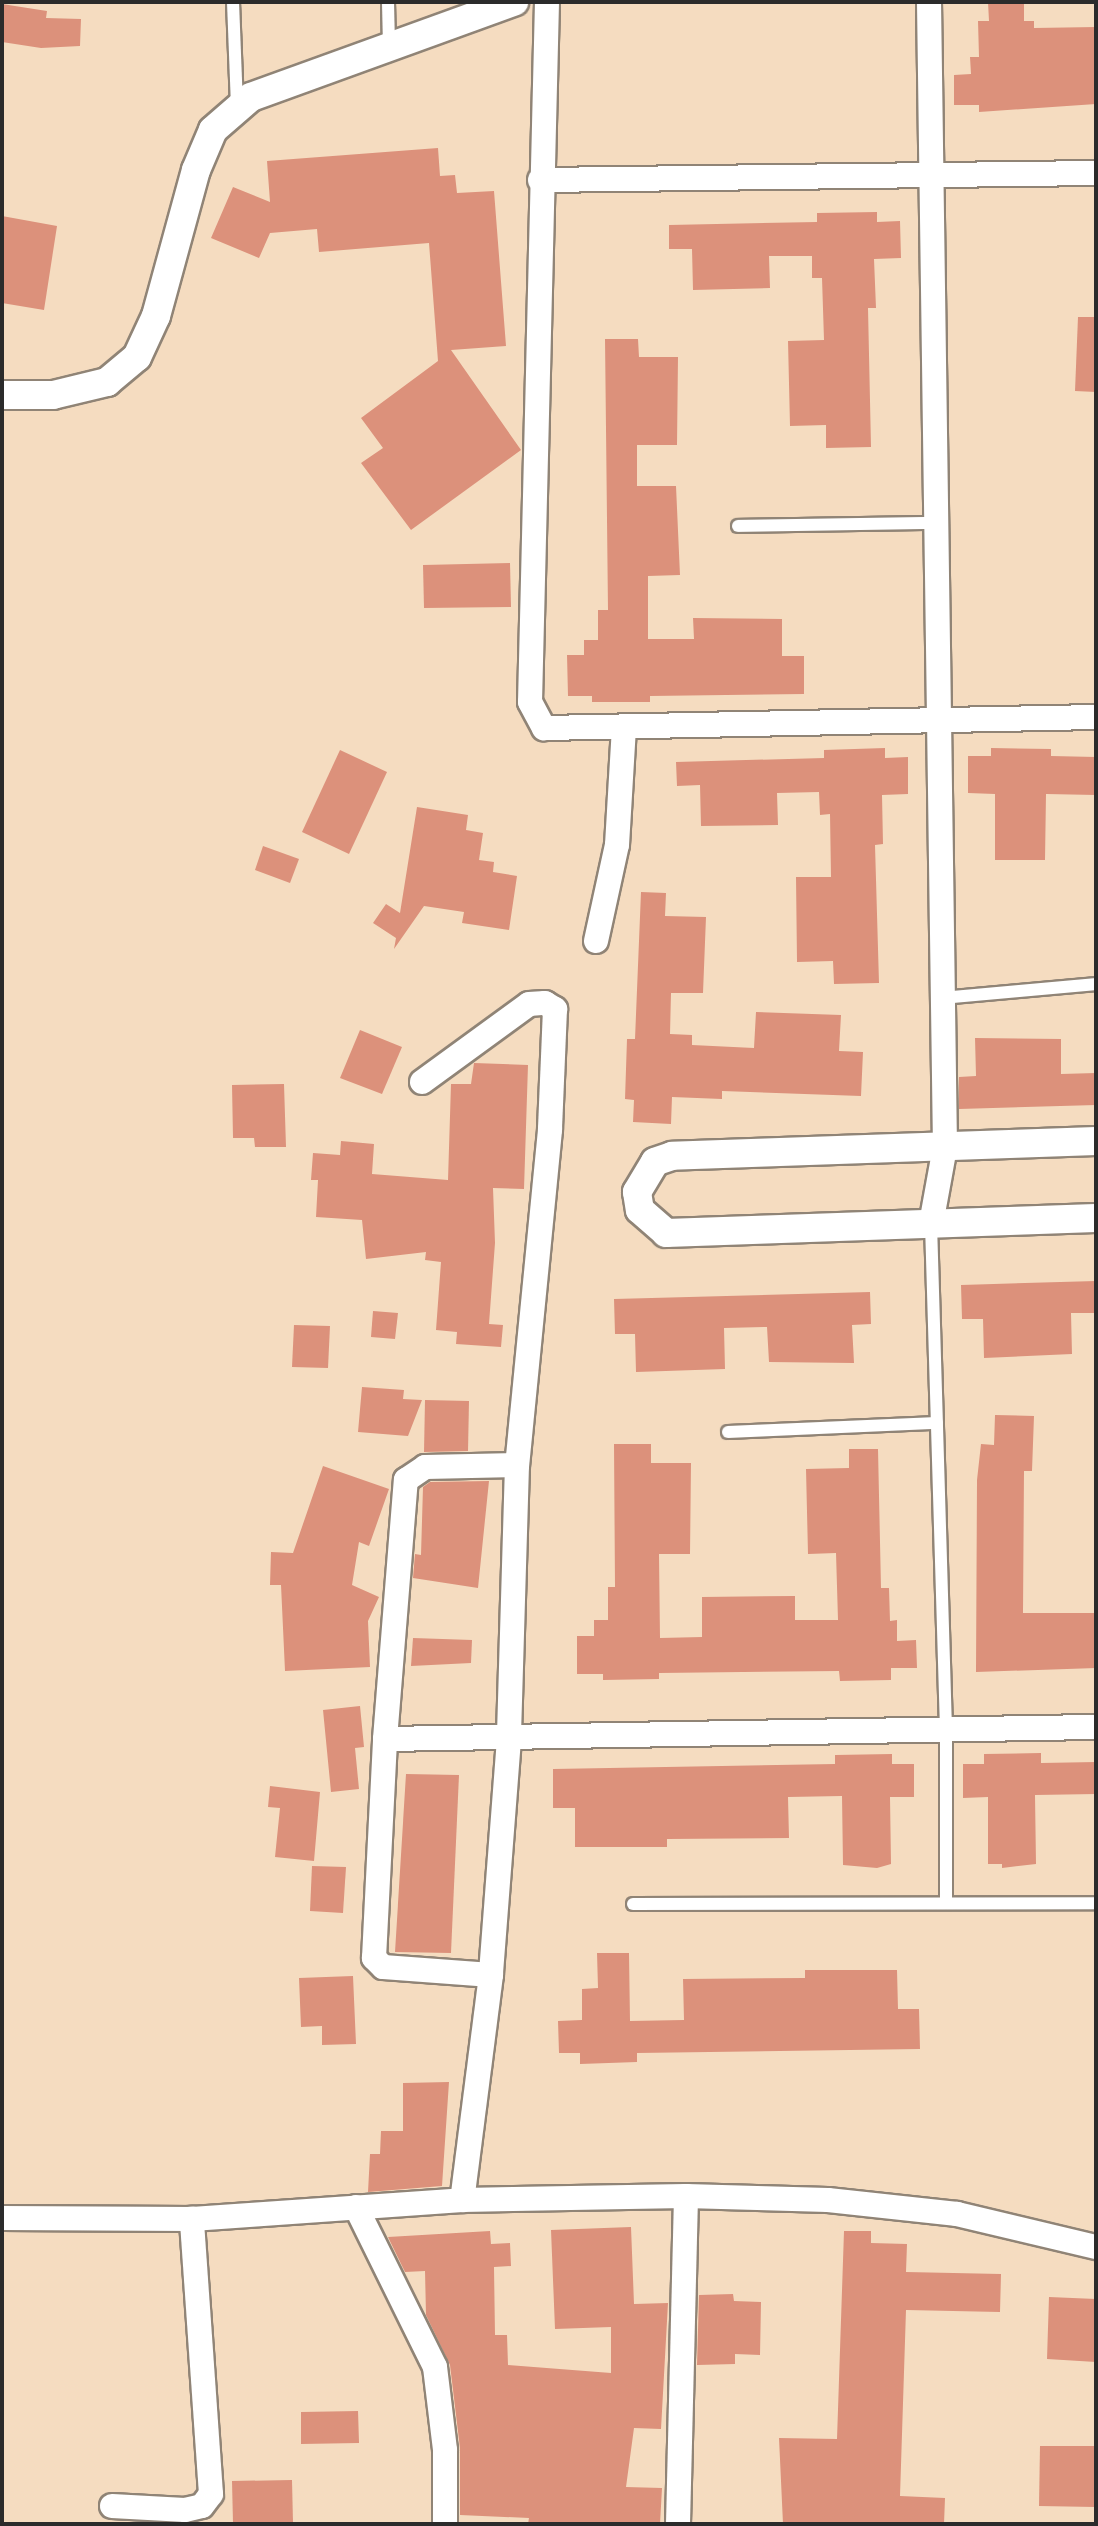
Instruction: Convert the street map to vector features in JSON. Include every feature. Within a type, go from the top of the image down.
[{"type":"street","points":[[2,395],[53,395],[107,382],[137,357],[156,316],[196,170],[213,130],[251,97],[514,2]]},
{"type":"street","points":[[547,2],[540,180],[530,702],[544,728],[938,717],[1096,717]]},
{"type":"street","points":[[929,2],[929,175],[945,1147],[931,1224]]},
{"type":"street","points":[[540,180],[1096,173]]},
{"type":"street","points":[[596,941],[617,845],[624,726]]},
{"type":"street","points":[[422,1082],[529,1004],[545,1003],[555,1009],[550,1130],[517,1465],[509,1739],[491,1975],[462,2200]]},
{"type":"street","points":[[1096,1141],[672,1156],[649,1168],[637,1192],[645,1217],[666,1233],[1096,1218]]},
{"type":"street","points":[[491,1975],[383,1967],[374,1958],[385,1739],[406,1480],[425,1467],[517,1465]]},
{"type":"street","points":[[385,1739],[1096,1727]]},
{"type":"street","points":[[678,2524],[686,2196]]},
{"type":"street","points":[[2,2218],[192,2219],[462,2200],[686,2196],[828,2200],[957,2214],[1096,2247]]},
{"type":"street","points":[[356,2207],[435,2367],[445,2450],[445,2524]]},
{"type":"street","points":[[112,2506],[185,2510],[202,2506],[211,2494],[192,2219]]},
{"type":"lane","points":[[233,2],[237,109]]},
{"type":"lane","points":[[388,2],[389,45]]},
{"type":"lane","points":[[738,526],[934,523]]},
{"type":"lane","points":[[942,998],[1096,984]]},
{"type":"lane","points":[[931,1224],[946,1730],[946,1903]]},
{"type":"lane","points":[[728,1432],[937,1423]]},
{"type":"lane","points":[[633,1904],[1096,1903]]},
{"type":"building","points":[[988,2],[1024,2],[1024,21],[1034,21],[1034,28],[1096,27],[1096,104],[979,112],[979,105],[954,105],[954,75],[971,74],[970,57],[979,57],[978,21],[989,21]]},
{"type":"building","points":[[2,4],[47,11],[46,18],[81,19],[80,46],[41,48],[2,42]]},
{"type":"building","points":[[438,148],[440,176],[455,175],[457,193],[494,191],[506,346],[451,350],[521,450],[411,530],[361,463],[383,448],[361,418],[438,361],[429,243],[319,252],[317,229],[270,233],[259,258],[211,238],[233,187],[270,202],[267,161]]},
{"type":"building","points":[[877,212],[877,222],[900,221],[901,258],[874,259],[876,308],[868,308],[871,447],[826,448],[826,425],[790,426],[788,341],[824,340],[822,278],[812,278],[812,256],[769,256],[770,288],[693,290],[692,249],[669,249],[669,225],[817,222],[817,213]]},
{"type":"building","points":[[2,216],[57,226],[44,310],[2,303]]},
{"type":"building","points":[[1078,317],[1096,317],[1096,392],[1075,391]]},
{"type":"building","points":[[605,339],[638,339],[639,357],[678,357],[677,445],[637,445],[637,486],[676,486],[680,575],[648,576],[648,639],[694,639],[693,618],[782,619],[782,656],[804,656],[804,694],[650,696],[650,702],[592,702],[592,696],[568,696],[567,655],[584,655],[584,640],[598,640],[598,610],[608,610]]},
{"type":"building","points":[[510,563],[511,607],[424,608],[423,565]]},
{"type":"building","points":[[885,748],[885,758],[908,757],[908,794],[882,795],[883,844],[875,845],[879,983],[834,984],[833,961],[797,962],[796,877],[831,877],[830,814],[820,815],[819,792],[777,793],[778,825],[701,826],[700,785],[677,786],[676,762],[824,758],[824,750]]},
{"type":"building","points":[[991,748],[1051,749],[1051,756],[1096,757],[1096,795],[1046,794],[1045,860],[995,860],[995,794],[968,793],[968,756],[991,756]]},
{"type":"building","points":[[340,750],[387,772],[349,854],[302,832]]},
{"type":"building","points":[[417,807],[468,815],[466,830],[483,833],[479,860],[494,862],[493,872],[517,876],[509,930],[462,923],[464,912],[424,906],[394,949],[396,938],[373,923],[386,904],[400,913]]},
{"type":"building","points":[[263,846],[299,859],[290,883],[255,870]]},
{"type":"building","points":[[641,892],[666,893],[665,916],[706,917],[703,993],[671,993],[670,1034],[692,1035],[692,1045],[754,1048],[756,1012],[841,1015],[839,1051],[863,1052],[861,1096],[722,1091],[722,1099],[672,1097],[671,1124],[633,1122],[634,1100],[625,1099],[627,1039],[635,1039]]},
{"type":"building","points":[[360,1030],[402,1047],[382,1094],[340,1078]]},
{"type":"building","points":[[975,1038],[1061,1039],[1061,1074],[1096,1073],[1096,1105],[959,1109],[959,1077],[976,1076]]},
{"type":"building","points":[[474,1063],[528,1065],[524,1189],[493,1188],[495,1243],[489,1324],[503,1325],[501,1347],[456,1344],[457,1332],[436,1330],[441,1262],[425,1260],[426,1252],[366,1259],[362,1220],[316,1217],[318,1180],[311,1180],[313,1153],[340,1155],[341,1141],[374,1144],[372,1174],[448,1180],[451,1084],[471,1084]]},
{"type":"building","points":[[284,1084],[286,1147],[255,1147],[254,1138],[233,1138],[232,1085]]},
{"type":"building","points":[[1096,1281],[1096,1313],[1071,1313],[1072,1354],[984,1358],[983,1319],[962,1319],[961,1285]]},
{"type":"building","points":[[870,1292],[871,1324],[852,1325],[854,1363],[769,1362],[767,1327],[724,1328],[725,1369],[636,1372],[635,1334],[615,1334],[614,1299]]},
{"type":"building","points":[[373,1311],[398,1313],[395,1339],[371,1337]]},
{"type":"building","points":[[294,1325],[330,1326],[328,1368],[292,1367]]},
{"type":"building","points":[[362,1387],[404,1390],[403,1399],[422,1400],[408,1436],[358,1432]]},
{"type":"building","points":[[425,1400],[469,1401],[468,1451],[424,1452]]},
{"type":"building","points":[[995,1415],[1034,1416],[1032,1471],[1024,1471],[1023,1613],[1096,1613],[1096,1668],[976,1672],[977,1480],[981,1444],[994,1445]]},
{"type":"building","points":[[614,1444],[651,1444],[651,1463],[691,1463],[690,1554],[659,1554],[660,1638],[702,1637],[702,1597],[795,1596],[795,1620],[838,1620],[836,1553],[808,1554],[806,1469],[849,1468],[849,1449],[878,1449],[881,1588],[889,1588],[890,1621],[897,1620],[897,1641],[916,1640],[917,1668],[891,1668],[891,1680],[840,1681],[839,1671],[659,1673],[659,1679],[603,1680],[603,1674],[577,1674],[577,1636],[594,1636],[594,1620],[608,1620],[608,1587],[615,1587]]},
{"type":"building","points":[[323,1466],[389,1489],[369,1546],[359,1542],[352,1585],[379,1597],[368,1621],[370,1667],[285,1671],[281,1585],[270,1585],[271,1552],[293,1553]]},
{"type":"building","points":[[489,1481],[478,1588],[413,1578],[415,1554],[421,1555],[423,1487],[430,1482]]},
{"type":"building","points":[[413,1638],[472,1640],[471,1663],[411,1666]]},
{"type":"building","points":[[360,1706],[364,1747],[355,1748],[359,1789],[331,1792],[323,1710]]},
{"type":"building","points":[[1041,1753],[1041,1763],[1096,1762],[1096,1794],[1035,1795],[1036,1864],[1002,1868],[1002,1864],[988,1864],[988,1797],[963,1798],[963,1764],[984,1764],[984,1754]]},
{"type":"building","points":[[892,1754],[892,1764],[914,1764],[914,1797],[890,1797],[891,1864],[877,1868],[843,1865],[842,1796],[788,1797],[789,1838],[667,1839],[667,1847],[575,1847],[575,1808],[553,1808],[553,1769],[835,1764],[835,1755]]},
{"type":"building","points":[[406,1774],[459,1775],[451,1953],[395,1952]]},
{"type":"building","points":[[270,1786],[320,1792],[314,1861],[275,1857],[280,1808],[268,1807]]},
{"type":"building","points":[[312,1866],[346,1867],[343,1913],[310,1911]]},
{"type":"building","points":[[597,1953],[629,1953],[630,2021],[684,2020],[683,1979],[805,1978],[805,1970],[897,1970],[898,2009],[919,2009],[920,2049],[637,2053],[637,2062],[580,2064],[580,2053],[559,2053],[558,2021],[582,2020],[582,1989],[598,1988]]},
{"type":"building","points":[[353,1976],[356,2044],[322,2045],[322,2026],[301,2027],[299,1978]]},
{"type":"building","points":[[449,2082],[442,2186],[368,2192],[370,2154],[380,2154],[381,2131],[403,2131],[403,2083]]},
{"type":"building","points":[[631,2227],[634,2304],[668,2303],[661,2429],[634,2428],[626,2487],[662,2488],[660,2524],[528,2524],[529,2518],[460,2515],[460,2448],[450,2365],[426,2315],[425,2271],[405,2272],[388,2237],[490,2231],[491,2244],[510,2243],[511,2266],[494,2267],[495,2335],[507,2335],[508,2365],[611,2373],[611,2327],[555,2329],[551,2230]]},
{"type":"building","points":[[844,2231],[871,2231],[871,2243],[907,2244],[906,2272],[1001,2274],[1000,2312],[906,2310],[900,2496],[945,2498],[944,2524],[783,2524],[779,2438],[837,2439]]},
{"type":"building","points":[[733,2294],[734,2301],[761,2302],[760,2355],[735,2354],[735,2364],[697,2365],[699,2295]]},
{"type":"building","points":[[1049,2297],[1096,2299],[1096,2362],[1047,2359]]},
{"type":"building","points":[[358,2411],[359,2443],[301,2444],[301,2412]]},
{"type":"building","points":[[1040,2446],[1096,2446],[1095,2507],[1039,2506]]},
{"type":"building","points":[[292,2480],[293,2523],[233,2523],[232,2481]]}]
